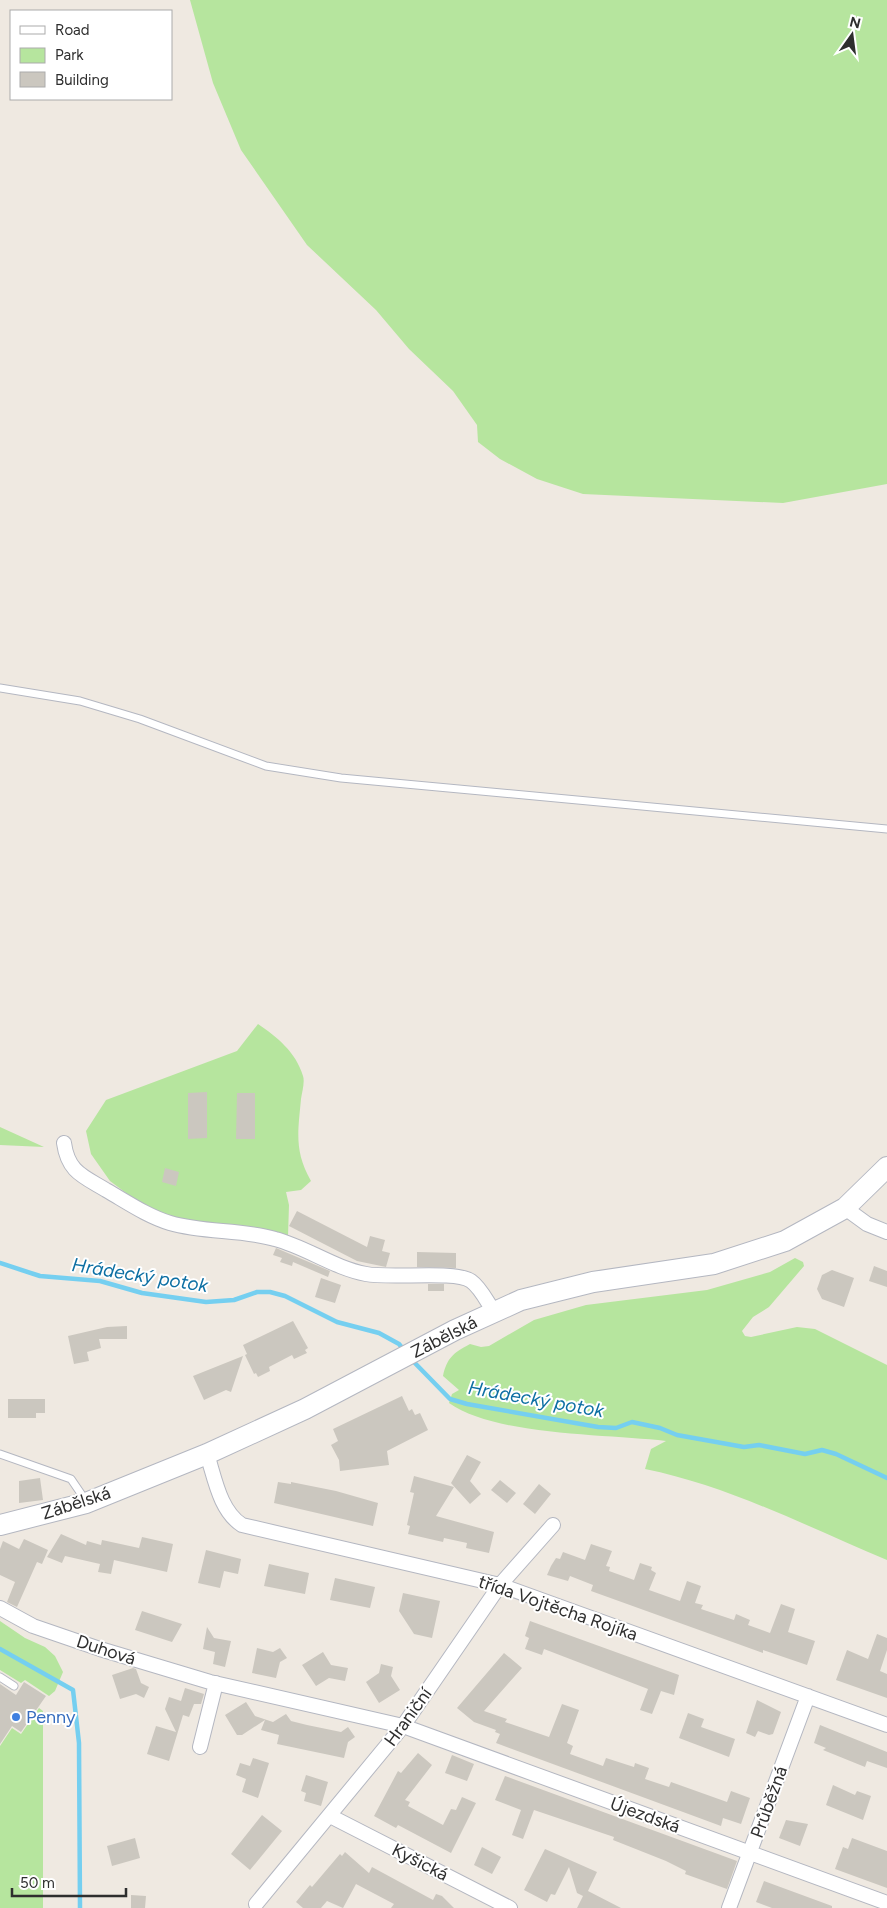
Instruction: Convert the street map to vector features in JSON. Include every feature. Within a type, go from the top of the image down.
[{"type":"main road","name":"Zábělská","points":[[0,1525],[86,1503],[207,1454],[305,1409],[494,1312],[537,1294],[593,1282],[714,1264],[785,1241],[845,1208],[887,1167]]},
{"type":"street","points":[[64,1143],[66,1157],[74,1170],[155,1217],[196,1228],[275,1239],[346,1268],[366,1274],[401,1277],[459,1276],[471,1281],[494,1312]]},
{"type":"street","points":[[845,1208],[867,1224],[887,1232]]},
{"type":"street","name":"třída Vojtěcha Rojíka","points":[[207,1454],[221,1498],[231,1518],[242,1525],[500,1585],[887,1725]]},
{"type":"street","name":"Hraniční","points":[[256,1904],[403,1726],[500,1585],[553,1524]]},
{"type":"street","name":"Duhová","points":[[0,1608],[33,1626],[100,1649],[216,1684],[403,1726]]},
{"type":"street","points":[[200,1747],[216,1684]]},
{"type":"street","name":"Průběžná","points":[[730,1908],[808,1696]]},
{"type":"street","name":"Újezdská","points":[[403,1726],[887,1903]]},
{"type":"street","name":"Kyšická","points":[[330,1816],[510,1908]]},
{"type":"lane","points":[[0,688],[80,701],[140,719],[266,766],[341,778],[887,828]]},
{"type":"lane","points":[[0,1454],[72,1479],[86,1503]]},
{"type":"lane","points":[[0,1677],[14,1686]]},
{"type":"green space","points":[[190,0],[887,0],[887,484],[783,503],[583,494],[537,479],[500,459],[478,442],[477,425],[453,391],[409,349],[376,310],[307,245],[241,150],[213,83]]},
{"type":"green space","points":[[258,1024],[291,1052],[304,1078],[298,1141],[302,1160],[311,1181],[301,1190],[286,1192],[289,1205],[288,1236],[179,1219],[146,1208],[110,1181],[91,1154],[86,1131],[106,1100],[237,1051]]},
{"type":"green space","points":[[0,1127],[44,1147],[0,1145]]},
{"type":"green space","points":[[795,1258],[803,1262],[804,1266],[769,1307],[753,1317],[742,1331],[745,1336],[751,1337],[797,1327],[815,1329],[887,1365],[887,1560],[768,1508],[676,1476],[645,1469],[651,1449],[666,1441],[523,1428],[469,1414],[449,1403],[452,1394],[459,1390],[443,1376],[445,1370],[449,1360],[459,1350],[470,1344],[481,1347],[489,1346],[534,1320],[586,1305],[707,1290],[770,1272]]},
{"type":"green space","points":[[0,1621],[25,1638],[45,1647],[55,1656],[63,1672],[55,1691],[49,1696],[25,1680],[21,1683],[0,1670]]},
{"type":"green space","points":[[39,1708],[43,1711],[43,1908],[0,1908],[0,1746],[12,1728],[21,1734]]},
{"type":"building","points":[[207,1092],[207,1138],[188,1139],[188,1093]]},
{"type":"building","points":[[237,1093],[255,1093],[255,1139],[236,1139]]},
{"type":"building","points":[[165,1168],[179,1172],[176,1186],[162,1182]]},
{"type":"building","points":[[297,1211],[367,1247],[370,1236],[385,1240],[382,1251],[390,1253],[386,1267],[357,1261],[289,1226]]},
{"type":"building","points":[[276,1248],[330,1271],[328,1277],[293,1262],[292,1266],[280,1262],[282,1258],[273,1255]]},
{"type":"building","points":[[417,1252],[456,1253],[456,1268],[417,1267]]},
{"type":"building","points":[[874,1266],[887,1271],[887,1287],[869,1281]]},
{"type":"building","points":[[832,1270],[854,1278],[844,1307],[822,1299],[817,1289],[822,1275]]},
{"type":"building","points":[[321,1278],[341,1285],[335,1303],[315,1297]]},
{"type":"building","points":[[428,1284],[444,1284],[444,1291],[428,1291]]},
{"type":"building","points":[[293,1321],[308,1348],[305,1350],[307,1353],[294,1359],[292,1355],[269,1367],[270,1371],[258,1377],[256,1373],[254,1374],[245,1355],[247,1354],[243,1345]]},
{"type":"building","points":[[127,1326],[127,1339],[99,1339],[101,1348],[87,1352],[89,1361],[74,1364],[68,1336],[107,1327]]},
{"type":"building","points":[[243,1356],[231,1392],[226,1390],[204,1400],[193,1376]]},
{"type":"building","points":[[402,1396],[409,1411],[412,1409],[415,1415],[420,1413],[428,1430],[387,1451],[389,1465],[340,1471],[339,1460],[331,1445],[338,1441],[333,1429]]},
{"type":"building","points":[[8,1399],[45,1399],[45,1413],[36,1413],[36,1418],[8,1418]]},
{"type":"building","points":[[467,1455],[481,1462],[470,1481],[481,1494],[470,1504],[451,1483]]},
{"type":"building","points":[[414,1476],[454,1487],[436,1516],[494,1532],[489,1553],[466,1548],[467,1543],[444,1538],[443,1542],[408,1534],[410,1526],[407,1525],[414,1493],[410,1492]]},
{"type":"building","points":[[40,1478],[43,1500],[19,1503],[19,1481]]},
{"type":"building","points":[[500,1480],[516,1493],[507,1503],[491,1490]]},
{"type":"building","points":[[278,1482],[291,1484],[291,1482],[336,1491],[378,1503],[373,1526],[274,1503]]},
{"type":"building","points":[[539,1484],[551,1494],[535,1514],[523,1504]]},
{"type":"building","points":[[61,1534],[86,1545],[87,1541],[101,1545],[102,1540],[139,1548],[142,1537],[173,1544],[167,1572],[114,1560],[111,1574],[98,1572],[100,1564],[65,1556],[62,1563],[47,1557]]},
{"type":"building","points":[[24,1539],[48,1550],[42,1564],[37,1562],[17,1607],[7,1602],[15,1582],[0,1575],[0,1549],[3,1541],[19,1549]]},
{"type":"building","points":[[591,1544],[612,1551],[606,1566],[610,1567],[609,1571],[634,1580],[640,1563],[652,1567],[651,1570],[656,1573],[649,1590],[680,1601],[687,1581],[701,1586],[695,1603],[703,1605],[701,1609],[734,1620],[736,1614],[750,1620],[748,1625],[770,1633],[781,1604],[795,1609],[788,1632],[815,1641],[807,1665],[763,1650],[763,1653],[591,1591],[593,1585],[570,1576],[568,1581],[547,1575],[556,1558],[560,1559],[563,1552],[585,1560]]},
{"type":"building","points":[[206,1550],[241,1559],[238,1574],[224,1571],[220,1588],[198,1583]]},
{"type":"building","points":[[269,1564],[309,1573],[305,1594],[264,1586]]},
{"type":"building","points":[[335,1578],[375,1587],[370,1608],[330,1600]]},
{"type":"building","points":[[403,1593],[440,1601],[432,1638],[414,1634],[399,1611]]},
{"type":"building","points":[[142,1611],[182,1624],[172,1642],[135,1630]]},
{"type":"building","points":[[530,1621],[679,1675],[674,1695],[661,1691],[652,1714],[640,1710],[648,1689],[544,1649],[542,1655],[525,1649],[529,1638],[525,1636]]},
{"type":"building","points":[[207,1627],[214,1638],[231,1641],[225,1667],[213,1664],[215,1652],[203,1649]]},
{"type":"building","points":[[877,1634],[887,1638],[887,1650],[880,1671],[887,1674],[887,1698],[836,1680],[847,1650],[868,1659]]},
{"type":"building","points":[[257,1648],[273,1652],[280,1648],[287,1658],[280,1662],[276,1678],[252,1673]]},
{"type":"building","points":[[323,1652],[331,1665],[348,1668],[345,1681],[329,1678],[316,1686],[302,1665]]},
{"type":"building","points":[[504,1653],[522,1668],[484,1711],[507,1719],[505,1722],[549,1737],[562,1704],[579,1710],[567,1743],[573,1746],[570,1754],[603,1766],[606,1758],[634,1767],[635,1763],[649,1768],[645,1779],[669,1787],[671,1782],[727,1802],[731,1791],[750,1798],[741,1824],[723,1818],[721,1826],[496,1743],[500,1734],[495,1732],[496,1730],[474,1722],[457,1708]]},
{"type":"building","points":[[381,1664],[393,1667],[391,1676],[400,1690],[379,1703],[366,1682],[379,1673]]},
{"type":"building","points":[[133,1668],[136,1669],[141,1683],[149,1687],[144,1698],[136,1694],[120,1699],[112,1675]]},
{"type":"building","name":"Penny","points":[[24,1682],[46,1696],[21,1732],[12,1726],[0,1744],[0,1684],[16,1695]]},
{"type":"building","points":[[185,1688],[204,1694],[201,1704],[194,1704],[189,1717],[183,1715],[169,1761],[147,1754],[156,1726],[176,1732],[165,1709],[169,1697],[181,1701]]},
{"type":"building","points":[[757,1700],[781,1712],[773,1734],[769,1735],[758,1731],[755,1737],[746,1733]]},
{"type":"building","points":[[246,1702],[255,1716],[273,1722],[286,1714],[291,1721],[307,1725],[341,1732],[348,1727],[355,1737],[348,1742],[344,1758],[277,1744],[279,1735],[261,1730],[265,1720],[242,1735],[237,1735],[225,1715]]},
{"type":"building","points":[[688,1713],[704,1719],[701,1727],[735,1739],[729,1757],[679,1738]]},
{"type":"building","points":[[820,1725],[887,1752],[887,1768],[867,1761],[865,1767],[823,1750],[826,1748],[814,1743]]},
{"type":"building","points":[[418,1753],[432,1765],[405,1800],[410,1802],[408,1806],[443,1825],[451,1809],[456,1810],[462,1797],[476,1803],[451,1853],[398,1825],[396,1828],[374,1816],[398,1771],[401,1773]]},
{"type":"building","points":[[452,1755],[474,1764],[467,1781],[445,1773]]},
{"type":"building","points":[[253,1758],[269,1763],[258,1798],[242,1792],[246,1779],[236,1775],[240,1763],[250,1766]]},
{"type":"building","points":[[306,1775],[328,1782],[321,1806],[304,1801],[306,1793],[301,1791]]},
{"type":"building","points":[[505,1776],[737,1861],[727,1889],[685,1874],[686,1871],[666,1861],[613,1840],[614,1837],[534,1810],[523,1839],[512,1835],[521,1810],[495,1800]]},
{"type":"building","points":[[833,1785],[855,1795],[857,1791],[871,1796],[863,1820],[826,1805]]},
{"type":"building","points":[[262,1815],[282,1831],[250,1870],[231,1854]]},
{"type":"building","points":[[786,1820],[808,1824],[800,1846],[779,1838]]},
{"type":"building","points":[[135,1838],[140,1858],[112,1866],[107,1846]]},
{"type":"building","points":[[852,1838],[887,1851],[887,1888],[835,1869],[843,1847],[848,1849]]},
{"type":"building","points":[[482,1847],[501,1857],[492,1874],[474,1865]]},
{"type":"building","points":[[545,1849],[597,1872],[588,1891],[621,1908],[577,1908],[583,1896],[577,1893],[569,1867],[555,1895],[551,1894],[547,1902],[524,1890]]},
{"type":"building","points":[[345,1852],[369,1873],[372,1867],[433,1900],[436,1894],[442,1896],[454,1908],[391,1908],[394,1904],[356,1884],[343,1908],[327,1901],[321,1908],[303,1908],[296,1902],[310,1885],[312,1887],[340,1854],[342,1856]]},
{"type":"building","points":[[764,1881],[832,1906],[832,1908],[772,1908],[756,1902]]},
{"type":"building","points":[[131,1895],[146,1896],[145,1908],[131,1908]]},
{"type":"waterway","name":"Hrádecký potok","points":[[0,1263],[40,1276],[100,1281],[142,1293],[206,1302],[234,1300],[257,1292],[270,1292],[285,1296],[337,1322],[379,1333],[399,1344],[404,1350]]},
{"type":"waterway","name":"Hrádecký potok","points":[[410,1358],[450,1399],[467,1404],[598,1427],[616,1428],[632,1422],[660,1428],[677,1435],[744,1447],[759,1445],[805,1454],[822,1450],[836,1454],[887,1478]]},
{"type":"waterway","points":[[0,1649],[73,1690],[79,1743],[80,1908]]},
{"type":"place","name":"Penny","points":[[16,1717]]}]
